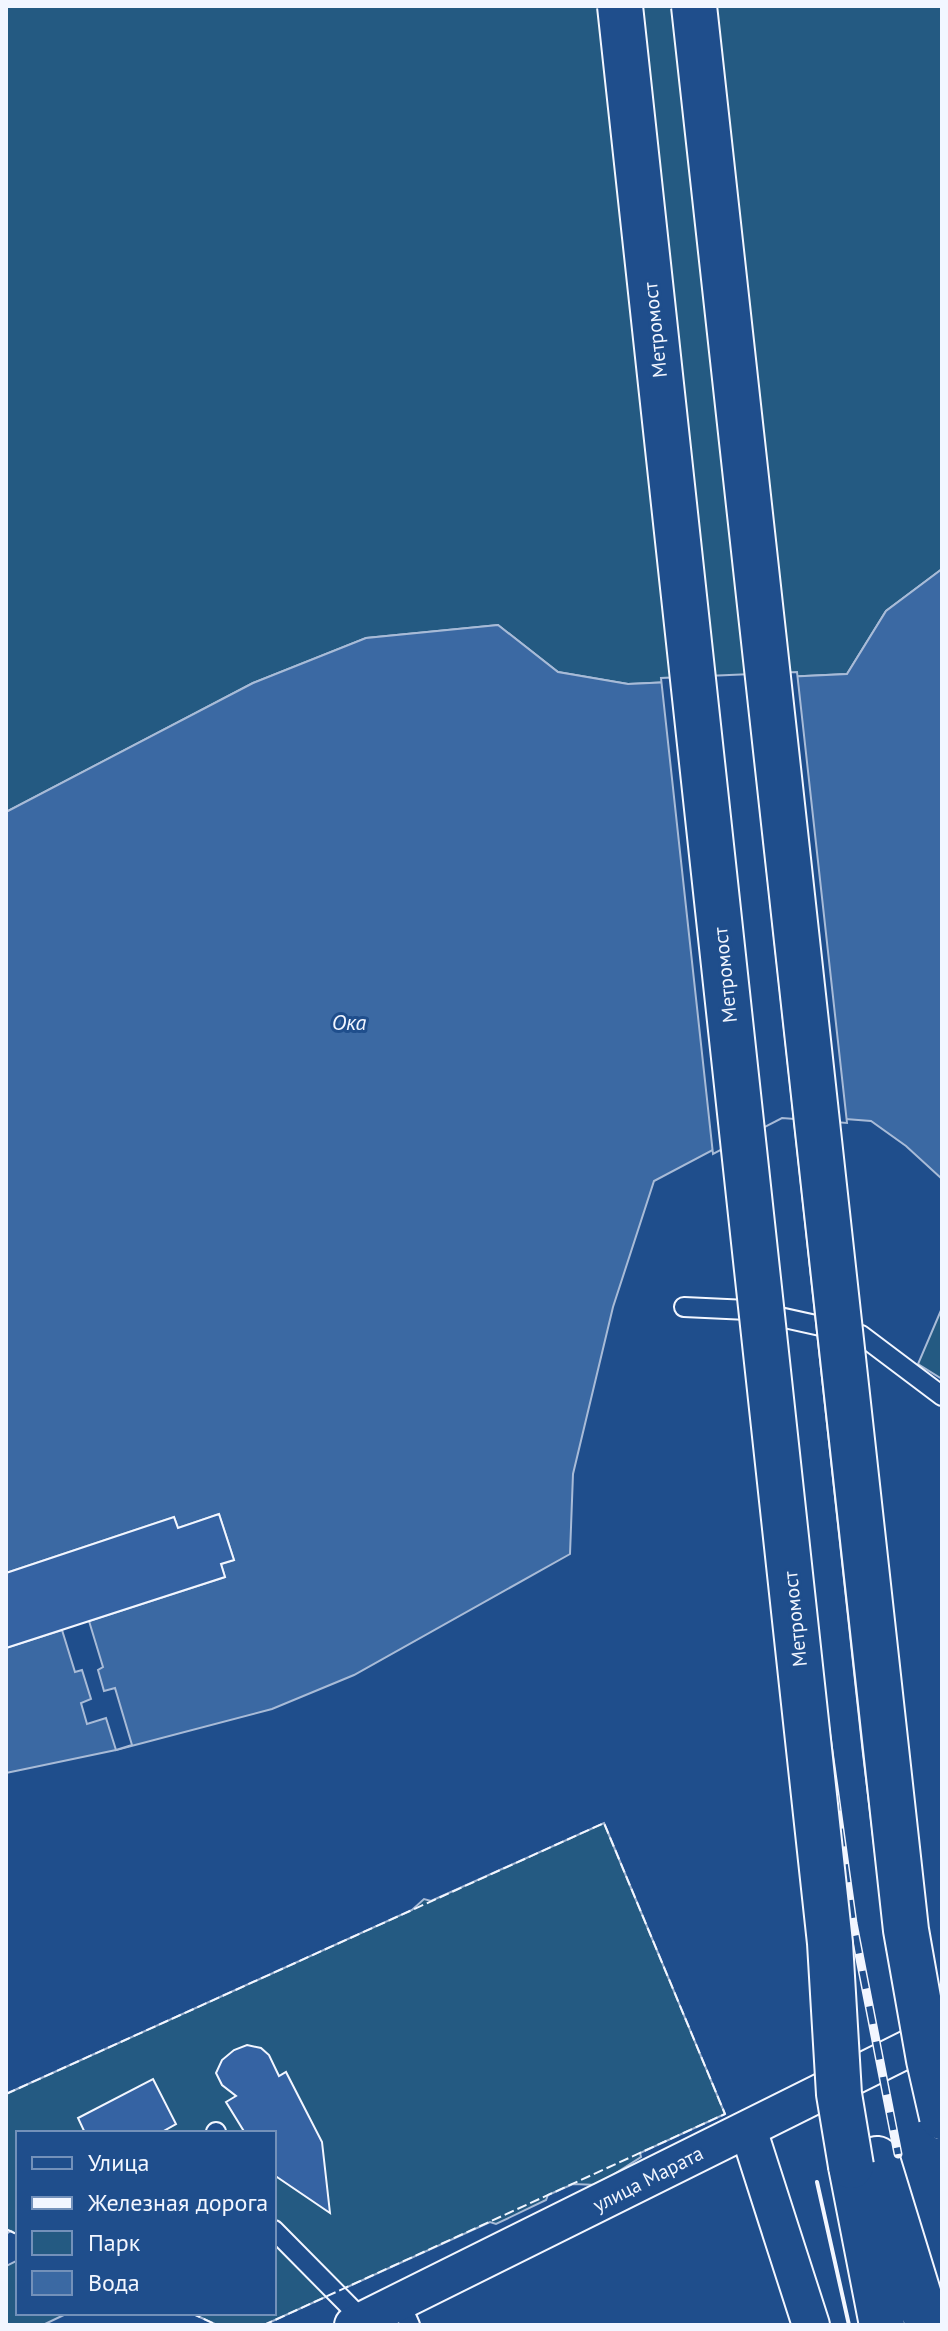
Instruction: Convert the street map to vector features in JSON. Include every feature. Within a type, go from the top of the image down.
[{"type":"main road","name":"Метромост","points":[[620,6],[830,1943],[839,2094],[864,2163]]},
{"type":"main road","points":[[694,6],[906,1930],[942,2117]]},
{"type":"main road","points":[[906,1930],[942,2033]]},
{"type":"main road","points":[[864,2163],[882,2325]]},
{"type":"main road","points":[[864,2163],[928,2325]]},
{"type":"street","name":"улица Марата","points":[[358,2323],[405,2313],[748,2129],[942,2033]]},
{"type":"street","points":[[748,2129],[811,2325]]},
{"type":"lane","points":[[684,1307],[748,1310],[861,1335],[942,1396]]},
{"type":"lane","points":[[276,2232],[358,2323]]},
{"type":"green space","points":[[6,6],[942,6],[942,569],[886,611],[847,674],[628,684],[558,672],[498,625],[366,638],[253,683],[6,812]]},
{"type":"green space","points":[[942,1308],[942,1379],[918,1364]]},
{"type":"green space","points":[[604,1823],[725,2114],[640,2153],[641,2157],[597,2185],[573,2184],[496,2224],[490,2222],[264,2325],[217,2325],[195,2315],[276,2315],[276,2131],[16,2131],[16,2234],[11,2231],[6,2234],[6,2094],[412,1910],[424,1899],[431,1901]]},
{"type":"green space","points":[[16,2261],[16,2315],[64,2315],[43,2325],[6,2325],[6,2266]]},
{"type":"water","name":"Ока","points":[[942,569],[942,1179],[906,1146],[871,1121],[781,1114],[654,1181],[613,1307],[573,1474],[570,1554],[354,1675],[272,1709],[116,1750],[6,1773],[6,812],[253,683],[366,638],[498,625],[558,672],[628,684],[847,674],[886,611]]},
{"type":"pier","points":[[797,672],[847,1123],[782,1118],[713,1154],[661,678]]},
{"type":"pier","points":[[219,1514],[234,1560],[221,1564],[225,1577],[89,1621],[103,1667],[98,1670],[104,1691],[115,1688],[132,1745],[116,1750],[106,1718],[87,1724],[81,1703],[91,1699],[82,1670],[75,1672],[62,1630],[6,1648],[6,1573],[174,1517],[178,1528]]},
{"type":"building","points":[[219,1514],[234,1560],[221,1564],[225,1577],[6,1648],[6,1573],[174,1517],[178,1528]]},
{"type":"building","points":[[247,2045],[261,2048],[269,2055],[279,2076],[286,2072],[322,2142],[330,2213],[276,2176],[276,2131],[244,2131],[226,2102],[236,2096],[222,2085],[216,2073],[222,2060],[234,2050]]},
{"type":"building","points":[[153,2079],[176,2124],[164,2131],[84,2131],[78,2118]]},
{"type":"railway","points":[[621,6],[644,230],[811,1623],[853,1923],[898,2154]]},
{"type":"railway","points":[[676,6],[890,1949],[937,2134]]},
{"type":"fence","points":[[6,2094],[604,1823],[725,2114],[264,2325]]},
{"type":"fence","points":[[6,2229],[16,2234]]},
{"type":"fence","points":[[195,2315],[217,2325]]},
{"type":"wall","points":[[817,2182],[849,2325]]}]
